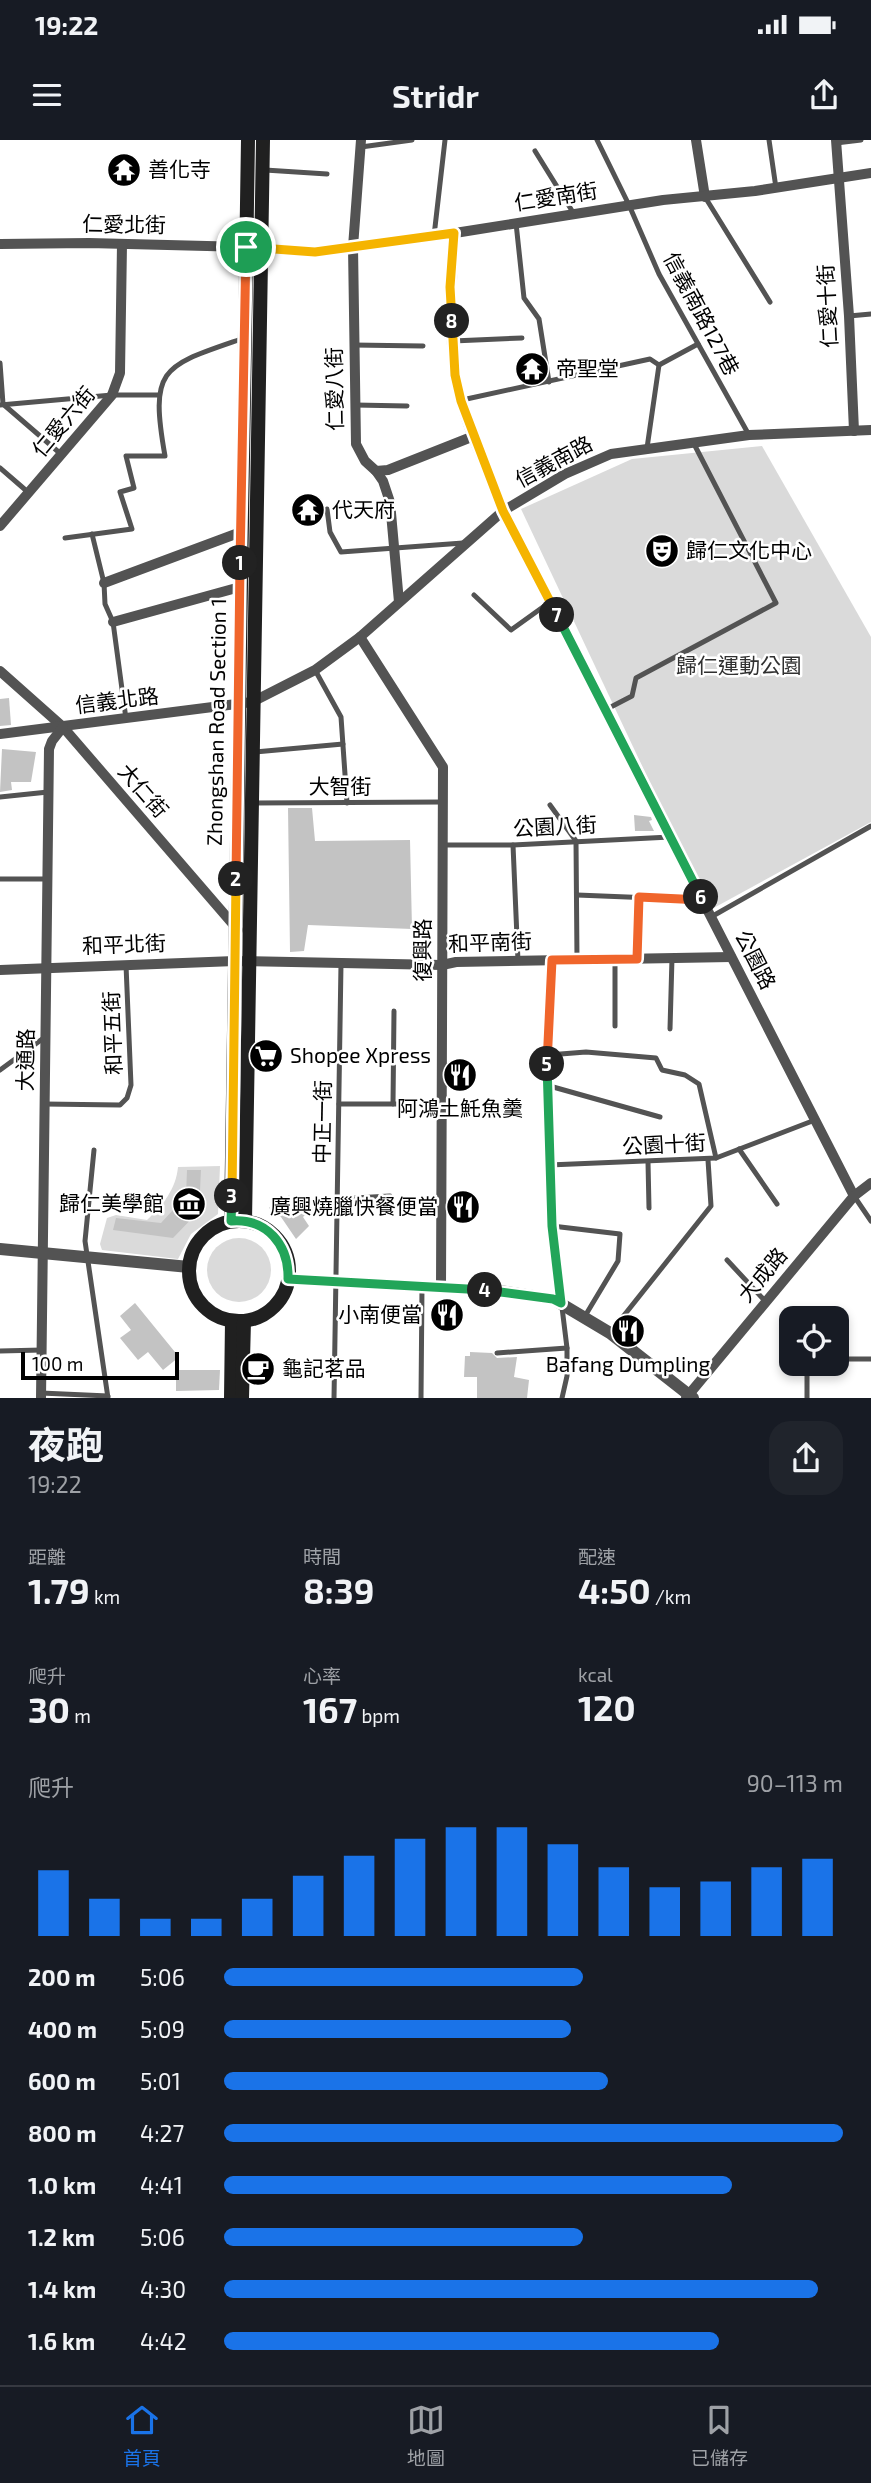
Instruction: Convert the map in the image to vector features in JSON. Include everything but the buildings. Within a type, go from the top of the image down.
[{"type":"main road","name":"Zhongshan Road Section 1","points":[[243,961],[250,942],[244,803],[253,247],[248,140]]},
{"type":"main road","name":"Zhongshan Road Section 1","points":[[238,1221],[243,961],[236,928],[244,803],[251,753],[245,703],[240,587],[244,338],[263,140]]},
{"type":"main road","points":[[238,1221],[266,1229],[282,1246],[286,1256],[288,1279],[273,1307],[255,1319],[238,1321],[209,1311],[197,1299],[190,1284],[189,1267],[195,1247],[202,1236],[213,1228],[238,1221]]},
{"type":"main road","points":[[231,1398],[238,1321]]},
{"type":"main road","points":[[238,1321],[243,1398]]},
{"type":"street","points":[[696,140],[705,197]]},
{"type":"street","name":"仁愛十街","points":[[836,141],[849,316],[854,431]]},
{"type":"street","name":"仁愛八街","points":[[361,144],[353,247],[356,444],[365,461],[383,481],[390,502],[399,602]]},
{"type":"street","name":"仁愛南街","points":[[253,247],[315,252],[629,205],[776,188],[871,173]]},
{"type":"street","name":"公園路","points":[[454,233],[450,287],[455,375],[461,401],[503,511],[854,1196]]},
{"type":"street","name":"仁愛北街","points":[[0,244],[253,247]]},
{"type":"street","name":"仁愛六街","points":[[0,526],[113,395],[120,373],[122,244]]},
{"type":"street","name":"信義南路","points":[[245,703],[315,670],[360,637],[503,511],[565,474],[611,454],[749,435],[871,430]]},
{"type":"street","points":[[376,471],[388,470],[474,436]]},
{"type":"street","points":[[104,583],[241,532]]},
{"type":"street","points":[[113,622],[240,587]]},
{"type":"street","name":"復興路","points":[[360,637],[443,767],[441,1288]]},
{"type":"street","name":"大仁街","points":[[0,671],[63,727],[250,942]]},
{"type":"street","name":"信義北路","points":[[0,734],[245,703]]},
{"type":"street","name":"大通路","points":[[41,1395],[49,749],[63,727]]},
{"type":"street","name":"和平南街","points":[[243,961],[442,965],[456,962],[732,957]]},
{"type":"street","name":"和平北街","points":[[0,970],[243,961]]},
{"type":"street","name":"大成路","points":[[689,1397],[854,1196],[871,1183]]},
{"type":"street","points":[[0,1249],[189,1267]]},
{"type":"street","points":[[288,1279],[500,1291],[553,1299],[610,1333],[689,1397]]},
{"type":"lane","points":[[361,144],[411,140]]},
{"type":"lane","points":[[433,236],[445,140]]},
{"type":"lane","name":"信義南路127巷","points":[[597,140],[659,274],[749,435]]},
{"type":"lane","points":[[769,140],[776,188]]},
{"type":"lane","points":[[836,141],[861,140]]},
{"type":"lane","points":[[535,151],[574,214]]},
{"type":"lane","points":[[262,169],[327,174]]},
{"type":"lane","points":[[705,197],[770,302]]},
{"type":"lane","points":[[516,223],[524,298],[539,319],[549,381]]},
{"type":"lane","points":[[849,316],[871,314]]},
{"type":"lane","points":[[65,538],[132,529],[120,492],[134,488],[126,456],[165,456],[158,395],[166,373],[192,356],[244,338]]},
{"type":"lane","points":[[453,341],[522,338]]},
{"type":"lane","points":[[659,365],[698,344]]},
{"type":"lane","points":[[353,345],[423,346]]},
{"type":"lane","points":[[461,401],[650,359],[659,365]]},
{"type":"lane","points":[[0,363],[1,404],[62,456]]},
{"type":"lane","points":[[647,449],[659,365]]},
{"type":"lane","points":[[1,404],[113,395],[158,395]]},
{"type":"lane","points":[[355,405],[407,406]]},
{"type":"lane","points":[[605,710],[632,696],[636,678],[776,603],[693,443]]},
{"type":"lane","points":[[0,468],[29,493]]},
{"type":"lane","points":[[327,509],[330,532],[341,552],[466,543]]},
{"type":"lane","points":[[92,534],[104,583],[104,604],[113,622],[126,719]]},
{"type":"lane","points":[[474,595],[511,630],[550,602]]},
{"type":"lane","points":[[315,670],[341,717],[347,803]]},
{"type":"lane","points":[[251,753],[343,744]]},
{"type":"lane","points":[[0,797],[48,792]]},
{"type":"lane","name":"大智街","points":[[244,803],[443,802]]},
{"type":"lane","points":[[550,806],[576,841],[577,960]]},
{"type":"lane","points":[[711,917],[871,826]]},
{"type":"lane","name":"公園八街","points":[[442,845],[513,845],[670,837]]},
{"type":"lane","points":[[513,845],[518,961]]},
{"type":"lane","points":[[0,879],[47,878]]},
{"type":"lane","points":[[577,895],[702,900]]},
{"type":"lane","points":[[637,959],[639,897]]},
{"type":"lane","points":[[670,1028],[672,958]]},
{"type":"lane","points":[[614,959],[615,1026]]},
{"type":"lane","points":[[552,960],[546,1085],[552,1226],[567,1348],[567,1376],[562,1398]]},
{"type":"lane","name":"中正一街","points":[[334,1398],[341,964]]},
{"type":"lane","name":"和平五街","points":[[44,1104],[120,1105],[127,1098],[131,1085],[126,965]]},
{"type":"lane","points":[[393,1104],[394,1011]]},
{"type":"lane","points":[[0,1070],[45,1038]]},
{"type":"lane","points":[[548,1055],[586,1052],[656,1058],[662,1070],[685,1075],[699,1084],[716,1158]]},
{"type":"lane","points":[[546,1085],[660,1117]]},
{"type":"lane","points":[[339,1104],[441,1104]]},
{"type":"lane","name":"公園十街","points":[[549,1165],[708,1160],[815,1120]]},
{"type":"lane","points":[[740,1149],[777,1204]]},
{"type":"lane","points":[[41,1395],[108,1397],[85,1241],[94,1150]]},
{"type":"lane","points":[[610,1333],[711,1206],[708,1160]]},
{"type":"lane","points":[[648,1162],[649,1208]]},
{"type":"lane","points":[[337,1199],[390,1196]]},
{"type":"lane","points":[[854,1196],[871,1221]]},
{"type":"lane","points":[[552,1226],[620,1234],[618,1261],[585,1316]]},
{"type":"lane","points":[[727,1260],[766,1302]]},
{"type":"lane","points":[[422,1287],[421,1396],[429,1398]]},
{"type":"lane","points":[[498,1353],[567,1348]]},
{"type":"lane","points":[[0,1351],[42,1350]]},
{"type":"lane","points":[[849,1360],[871,1359]]},
{"type":"lane","points":[[807,1376],[807,1398]]},
{"type":"green space","name":"歸仁運動公園","points":[[762,446],[871,637],[871,822],[710,910],[521,509],[632,459]]},
{"type":"green space","points":[[220,1166],[218,1214],[191,1234],[178,1259],[102,1250],[100,1244],[107,1218],[116,1215],[147,1220],[168,1196],[178,1167]]},
{"type":"green space","points":[[239,1238],[257,1244],[265,1252],[271,1270],[265,1288],[257,1296],[239,1302],[221,1296],[213,1288],[207,1270],[213,1252],[221,1244]]},
{"type":"place","name":"善化寺","points":[[124,170]]},
{"type":"place","name":"帝聖堂","points":[[532,369]]},
{"type":"place","name":"代天府","points":[[308,510]]},
{"type":"place","name":"歸仁文化中心","points":[[662,551]]},
{"type":"place","name":"Shopee Xpress","points":[[266,1056]]},
{"type":"place","name":"阿鴻土魠魚羹","points":[[460,1075]]},
{"type":"place","name":"歸仁美學館","points":[[189,1204]]},
{"type":"place","name":"廣興燒臘快餐便當","points":[[463,1207]]},
{"type":"place","name":"小南便當","points":[[447,1315]]},
{"type":"place","name":"Bafang Dumpling","points":[[628,1331]]},
{"type":"place","name":"龜記茗品","points":[[258,1369]]},
{"type":"route","points":[[454,233],[450,287],[455,375],[461,401],[503,511],[702,900],[639,897],[637,959],[552,960],[546,1085],[552,1226],[561,1303],[553,1299],[500,1291],[288,1279],[286,1256],[275,1237],[256,1224],[231,1221],[246,247],[315,252],[454,233]]}]
